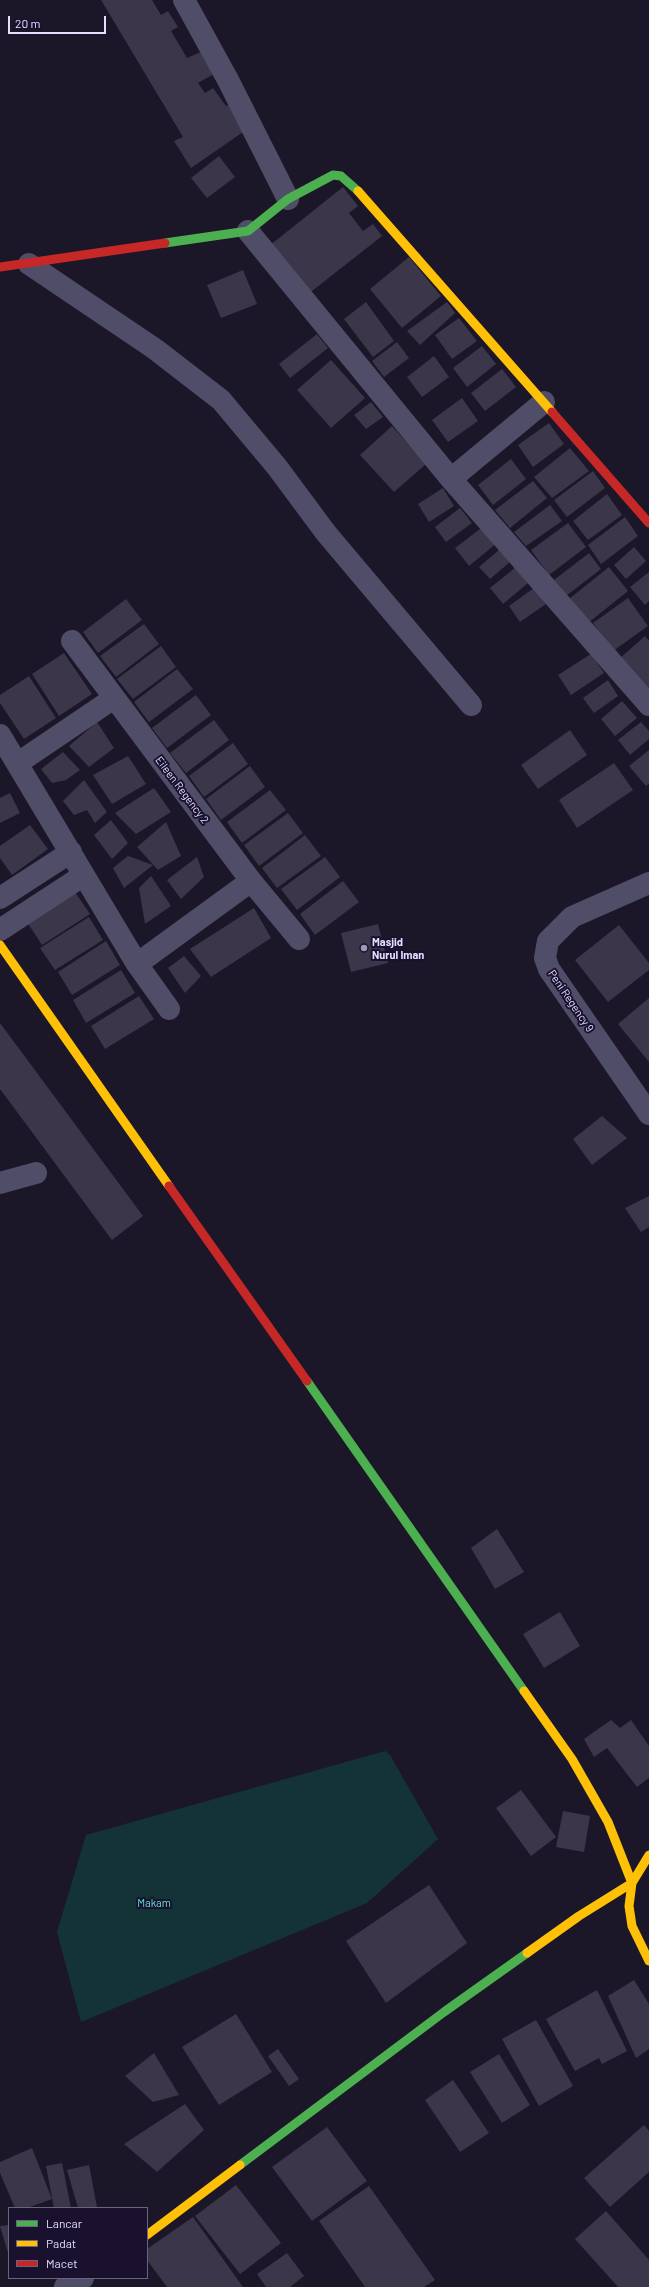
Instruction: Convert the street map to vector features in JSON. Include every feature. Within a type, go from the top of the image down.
[{"type":"street","points":[[184,0],[228,80],[288,199]]},
{"type":"street","points":[[0,267],[248,231],[288,199],[333,175],[342,176],[352,184],[649,523]]},
{"type":"street","points":[[248,231],[452,479],[649,705]]},
{"type":"street","points":[[28,264],[155,349],[221,400],[277,467],[326,533],[471,705]]},
{"type":"street","points":[[452,479],[544,402]]},
{"type":"street","name":"Eileen Regency 2","points":[[72,641],[251,881],[299,939]]},
{"type":"street","points":[[18,763],[114,698]]},
{"type":"street","points":[[0,735],[137,964],[168,1009]]},
{"type":"street","points":[[0,898],[71,852]]},
{"type":"street","points":[[0,930],[84,875]]},
{"type":"street","points":[[137,964],[251,881]]},
{"type":"street","name":"Peni Regency 9","points":[[649,883],[572,917],[548,941],[545,958],[549,969],[649,1114]]},
{"type":"street","points":[[0,945],[572,1759],[608,1822],[632,1883]]},
{"type":"street","points":[[0,1183],[36,1173]]},
{"type":"street","points":[[649,1855],[632,1883],[629,1906],[632,1926],[649,1961]]},
{"type":"street","points":[[148,2234],[444,2012],[579,1916],[632,1883]]},
{"type":"street","points":[[65,2287],[82,2279]]},
{"type":"green space","name":"Makam","points":[[385,1751],[390,1755],[438,1839],[367,1903],[81,2022],[57,1932],[86,1835]]},
{"type":"building","points":[[101,0],[152,0],[161,15],[168,11],[178,27],[171,31],[187,58],[201,52],[214,74],[198,83],[205,93],[213,88],[226,106],[232,103],[246,130],[191,168],[174,141],[183,137]]},
{"type":"building","points":[[219,156],[235,177],[207,198],[191,178]]},
{"type":"building","points":[[343,187],[358,206],[349,213],[363,231],[373,224],[382,236],[307,295],[269,246]]},
{"type":"building","points":[[409,257],[441,296],[402,328],[370,289]]},
{"type":"building","points":[[243,270],[257,304],[221,318],[207,285]]},
{"type":"building","points":[[366,302],[394,341],[373,357],[344,319]]},
{"type":"building","points":[[447,302],[455,313],[420,345],[407,331]]},
{"type":"building","points":[[459,318],[477,341],[452,359],[435,335]]},
{"type":"building","points":[[317,334],[328,348],[290,378],[279,364]]},
{"type":"building","points":[[397,342],[409,358],[384,377],[372,361]]},
{"type":"building","points":[[482,346],[496,364],[467,387],[453,368]]},
{"type":"building","points":[[434,356],[449,377],[422,397],[407,377]]},
{"type":"building","points":[[331,360],[365,398],[331,428],[297,390]]},
{"type":"building","points":[[502,369],[516,387],[485,411],[471,393]]},
{"type":"building","points":[[462,398],[478,421],[448,442],[432,420]]},
{"type":"building","points":[[371,402],[383,417],[366,429],[354,415]]},
{"type":"building","points":[[549,423],[564,444],[533,467],[518,445]]},
{"type":"building","points":[[392,426],[426,464],[394,492],[360,455]]},
{"type":"building","points":[[570,448],[589,471],[552,498],[534,477]]},
{"type":"building","points":[[511,459],[526,479],[493,505],[478,485]]},
{"type":"building","points":[[593,471],[605,488],[567,517],[554,500]]},
{"type":"building","points":[[533,481],[547,498],[510,528],[495,510]]},
{"type":"building","points":[[443,488],[454,506],[429,522],[418,504]]},
{"type":"building","points":[[607,494],[622,515],[588,540],[573,521]]},
{"type":"building","points":[[550,505],[562,521],[526,546],[514,532]]},
{"type":"building","points":[[460,508],[472,523],[446,542],[435,527]]},
{"type":"building","points":[[625,517],[638,536],[601,564],[588,545]]},
{"type":"building","points":[[568,523],[586,547],[549,575],[531,550]]},
{"type":"building","points":[[484,526],[497,543],[469,566],[455,548]]},
{"type":"building","points":[[634,547],[646,561],[626,579],[614,565]]},
{"type":"building","points":[[500,549],[510,562],[490,579],[479,567]]},
{"type":"building","points":[[589,553],[601,569],[566,596],[554,580]]},
{"type":"building","points":[[516,567],[528,583],[503,604],[490,588]]},
{"type":"building","points":[[609,567],[628,591],[588,623],[569,599]]},
{"type":"building","points":[[649,572],[649,601],[645,605],[630,587]]},
{"type":"building","points":[[534,588],[546,604],[520,622],[509,606]]},
{"type":"building","points":[[628,598],[648,626],[613,651],[593,623]]},
{"type":"building","points":[[126,599],[142,620],[98,653],[83,632]]},
{"type":"building","points":[[144,624],[159,644],[116,677],[100,656]]},
{"type":"building","points":[[645,636],[649,641],[649,689],[620,658]]},
{"type":"building","points":[[161,646],[176,667],[133,699],[117,679]]},
{"type":"building","points":[[64,653],[92,694],[59,716],[32,674]]},
{"type":"building","points":[[591,654],[604,673],[571,695],[558,675]]},
{"type":"building","points":[[177,669],[193,689],[149,722],[134,702]]},
{"type":"building","points":[[29,676],[56,718],[24,739],[0,703],[0,695]]},
{"type":"building","points":[[608,680],[618,696],[594,713],[583,698]]},
{"type":"building","points":[[196,695],[211,715],[167,748],[152,728]]},
{"type":"building","points":[[622,701],[637,718],[615,736],[601,719]]},
{"type":"building","points":[[214,720],[229,740],[186,773],[170,753]]},
{"type":"building","points":[[97,722],[114,748],[89,767],[69,746]]},
{"type":"building","points":[[641,722],[649,731],[649,739],[630,755],[618,740]]},
{"type":"building","points":[[570,730],[587,755],[538,789],[521,765]]},
{"type":"building","points":[[233,743],[248,764],[204,797],[189,776]]},
{"type":"building","points":[[649,750],[649,784],[646,786],[629,766]]},
{"type":"building","points":[[63,752],[80,770],[66,780],[52,783],[41,769]]},
{"type":"building","points":[[128,756],[146,784],[112,804],[93,775]]},
{"type":"building","points":[[614,763],[633,790],[577,828],[559,800]]},
{"type":"building","points":[[250,766],[265,787],[221,820],[206,799]]},
{"type":"building","points":[[84,780],[107,812],[95,823],[87,810],[74,815],[63,801]]},
{"type":"building","points":[[154,788],[171,812],[136,834],[115,813]]},
{"type":"building","points":[[270,790],[286,810],[242,843],[227,822]]},
{"type":"building","points":[[10,793],[20,813],[0,823],[0,798]]},
{"type":"building","points":[[288,813],[303,833],[259,866],[244,845]]},
{"type":"building","points":[[111,820],[128,843],[112,859],[94,835]]},
{"type":"building","points":[[166,822],[181,856],[158,870],[137,847]]},
{"type":"building","points":[[30,825],[48,849],[12,875],[0,858],[0,846]]},
{"type":"building","points":[[305,835],[321,856],[277,888],[262,868]]},
{"type":"building","points":[[128,856],[153,865],[124,888],[113,868]]},
{"type":"building","points":[[197,857],[204,877],[181,899],[167,880]]},
{"type":"building","points":[[325,857],[340,877],[297,910],[281,889]]},
{"type":"building","points":[[151,876],[171,906],[145,924],[139,888]]},
{"type":"building","points":[[343,881],[359,902],[315,935],[300,914]]},
{"type":"building","points":[[75,892],[90,914],[42,945],[27,922]]},
{"type":"building","points":[[254,908],[271,938],[211,977],[190,949]]},
{"type":"building","points":[[89,917],[103,940],[55,970],[40,948]]},
{"type":"building","name":"Masjid Nurul Iman","points":[[378,924],[388,963],[351,972],[341,933]]},
{"type":"building","points":[[619,925],[649,963],[649,970],[608,1002],[575,960]]},
{"type":"building","points":[[106,941],[120,965],[72,995],[58,972]]},
{"type":"building","points":[[184,956],[201,976],[185,993],[168,968]]},
{"type":"building","points":[[121,970],[135,993],[86,1023],[73,1000]]},
{"type":"building","points":[[139,996],[154,1019],[105,1049],[91,1026]]},
{"type":"building","points":[[649,998],[649,1062],[618,1024]]},
{"type":"building","points":[[0,1023],[143,1216],[112,1240],[0,1089]]},
{"type":"building","points":[[602,1116],[627,1138],[592,1165],[573,1139]]},
{"type":"building","points":[[649,1196],[649,1227],[641,1232],[625,1208]]},
{"type":"building","points":[[497,1529],[524,1572],[495,1589],[471,1548]]},
{"type":"building","points":[[560,1612],[580,1646],[544,1668],[523,1634]]},
{"type":"building","points":[[611,1720],[620,1728],[631,1720],[649,1746],[649,1778],[637,1787],[607,1748],[594,1757],[584,1739]]},
{"type":"building","points":[[521,1790],[556,1837],[531,1856],[496,1808]]},
{"type":"building","points":[[563,1811],[590,1816],[584,1852],[556,1847]]},
{"type":"building","points":[[429,1885],[467,1943],[386,2003],[346,1941]]},
{"type":"building","points":[[634,1980],[649,2004],[649,2049],[636,2058],[608,1996]]},
{"type":"building","points":[[597,1990],[627,2051],[602,2064],[599,2058],[575,2071],[546,2019]]},
{"type":"building","points":[[236,2014],[272,2072],[219,2105],[182,2047]]},
{"type":"building","points":[[536,2020],[573,2086],[539,2106],[502,2039]]},
{"type":"building","points":[[278,2049],[299,2079],[289,2086],[268,2056]]},
{"type":"building","points":[[154,2053],[179,2095],[153,2102],[125,2076]]},
{"type":"building","points":[[499,2054],[530,2105],[502,2123],[470,2072]]},
{"type":"building","points":[[453,2080],[489,2133],[460,2152],[425,2100]]},
{"type":"building","points":[[185,2104],[204,2130],[157,2172],[124,2144]]},
{"type":"building","points":[[644,2125],[649,2131],[649,2172],[610,2207],[584,2178]]},
{"type":"building","points":[[327,2127],[367,2181],[312,2221],[272,2167]]},
{"type":"building","points":[[32,2148],[52,2199],[30,2207],[15,2207],[0,2173],[0,2162]]},
{"type":"building","points":[[62,2163],[71,2207],[54,2207],[46,2166]]},
{"type":"building","points":[[89,2165],[97,2207],[78,2207],[67,2170]]},
{"type":"building","points":[[236,2185],[281,2243],[240,2274],[195,2216]]},
{"type":"building","points":[[369,2186],[435,2280],[424,2287],[365,2287],[319,2221]]},
{"type":"building","points":[[606,2211],[649,2260],[649,2287],[618,2287],[575,2239]]},
{"type":"building","points":[[193,2217],[243,2287],[167,2287],[148,2261],[148,2248]]},
{"type":"building","points":[[8,2225],[8,2253],[0,2226]]},
{"type":"building","points":[[287,2253],[304,2276],[290,2287],[266,2287],[257,2274]]},
{"type":"traffic: fast","points":[[165,243],[248,231],[288,199],[333,175],[341,176],[358,191]]},
{"type":"traffic: fast","points":[[307,1381],[524,1691]]},
{"type":"traffic: fast","points":[[240,2165],[444,2012],[527,1953]]},
{"type":"traffic: slow","points":[[358,191],[552,412]]},
{"type":"traffic: slow","points":[[0,945],[169,1186]]},
{"type":"traffic: slow","points":[[524,1691],[572,1759],[608,1822],[632,1883],[579,1916],[527,1953]]},
{"type":"traffic: slow","points":[[649,1855],[632,1883],[629,1906],[632,1926],[649,1961]]},
{"type":"traffic: slow","points":[[148,2234],[240,2165]]},
{"type":"traffic: jam","points":[[0,267],[165,243]]},
{"type":"traffic: jam","points":[[552,412],[649,523]]},
{"type":"traffic: jam","points":[[169,1186],[307,1381]]},
{"type":"place","name":"Masjid Nurul Iman","points":[[364,948]]}]
